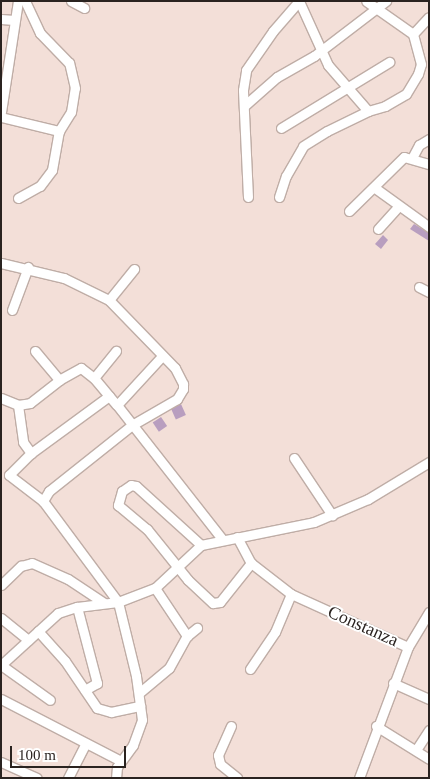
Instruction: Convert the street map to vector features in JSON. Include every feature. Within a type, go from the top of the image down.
[{"type":"street","points":[[1,112],[6,95],[14,20],[18,1]]},
{"type":"street","points":[[18,198],[46,180],[52,170],[59,131],[70,112],[75,88],[68,64],[40,33],[25,1]]},
{"type":"street","points":[[71,1],[84,8]]},
{"type":"street","points":[[248,197],[244,173],[246,70],[273,30],[299,1],[328,65],[368,111]]},
{"type":"street","points":[[279,197],[286,176],[302,146],[368,111],[385,106],[406,94],[418,74],[421,64],[413,34],[366,1]]},
{"type":"street","points":[[244,106],[277,78],[378,9],[386,1]]},
{"type":"street","points":[[413,34],[429,17]]},
{"type":"street","points":[[1,19],[14,20]]},
{"type":"street","points":[[281,128],[389,62]]},
{"type":"street","points":[[1,117],[59,131]]},
{"type":"street","points":[[412,158],[419,145],[429,139]]},
{"type":"street","points":[[350,211],[375,188],[399,161],[412,158],[429,164]]},
{"type":"street","points":[[375,188],[429,227]]},
{"type":"street","points":[[378,229],[398,206]]},
{"type":"street","points":[[1,263],[28,268],[72,281],[109,300],[175,368],[183,389],[177,399],[132,425],[49,491],[43,501]]},
{"type":"street","points":[[12,310],[28,268]]},
{"type":"street","points":[[109,300],[134,269]]},
{"type":"street","points":[[419,287],[429,292]]},
{"type":"street","points":[[35,351],[59,380]]},
{"type":"street","points":[[94,378],[116,351]]},
{"type":"street","points":[[117,405],[162,356]]},
{"type":"street","points":[[1,398],[18,405],[30,403],[59,380],[81,368],[94,378],[117,405],[222,538]]},
{"type":"street","points":[[109,396],[5,471],[43,501],[118,602],[139,693],[142,720],[138,736],[121,761],[116,778]]},
{"type":"street","points":[[18,405],[23,442],[31,453]]},
{"type":"street","points":[[294,458],[332,515]]},
{"type":"street","points":[[50,700],[1,665],[58,613],[77,607],[118,602],[155,588],[201,545],[222,538],[278,531],[332,515],[368,499],[429,462]]},
{"type":"street","points":[[201,545],[136,486],[131,485],[122,491],[118,505],[147,529],[178,565],[188,580],[216,604],[251,564]]},
{"type":"street","name":"Constanza","points":[[237,537],[251,564],[291,594],[408,647],[376,726],[359,778]]},
{"type":"street","points":[[1,585],[21,566],[32,563],[68,579],[104,603]]},
{"type":"street","points":[[155,588],[187,636]]},
{"type":"street","points":[[250,669],[275,632],[291,594]]},
{"type":"street","points":[[77,607],[97,683],[86,690]]},
{"type":"street","points":[[408,647],[429,612]]},
{"type":"street","points":[[1,618],[28,640]]},
{"type":"street","points":[[139,693],[169,668],[187,636],[197,628]]},
{"type":"street","points":[[38,631],[86,690],[97,708],[104,712],[140,706]]},
{"type":"street","points":[[393,684],[429,699]]},
{"type":"street","points":[[1,699],[121,761]]},
{"type":"street","points":[[231,726],[218,755],[220,764],[237,778]]},
{"type":"street","points":[[376,726],[429,759]]},
{"type":"street","points":[[416,750],[429,730]]},
{"type":"street","points":[[68,778],[86,743]]},
{"type":"street","points":[[1,762],[37,778]]},
{"type":"building","points":[[414,224],[429,233],[429,241],[410,229]]},
{"type":"building","points":[[383,235],[388,240],[381,249],[375,244]]},
{"type":"building","points":[[181,404],[186,415],[176,419],[171,408]]},
{"type":"building","points":[[161,417],[167,426],[159,432],[153,423]]}]
